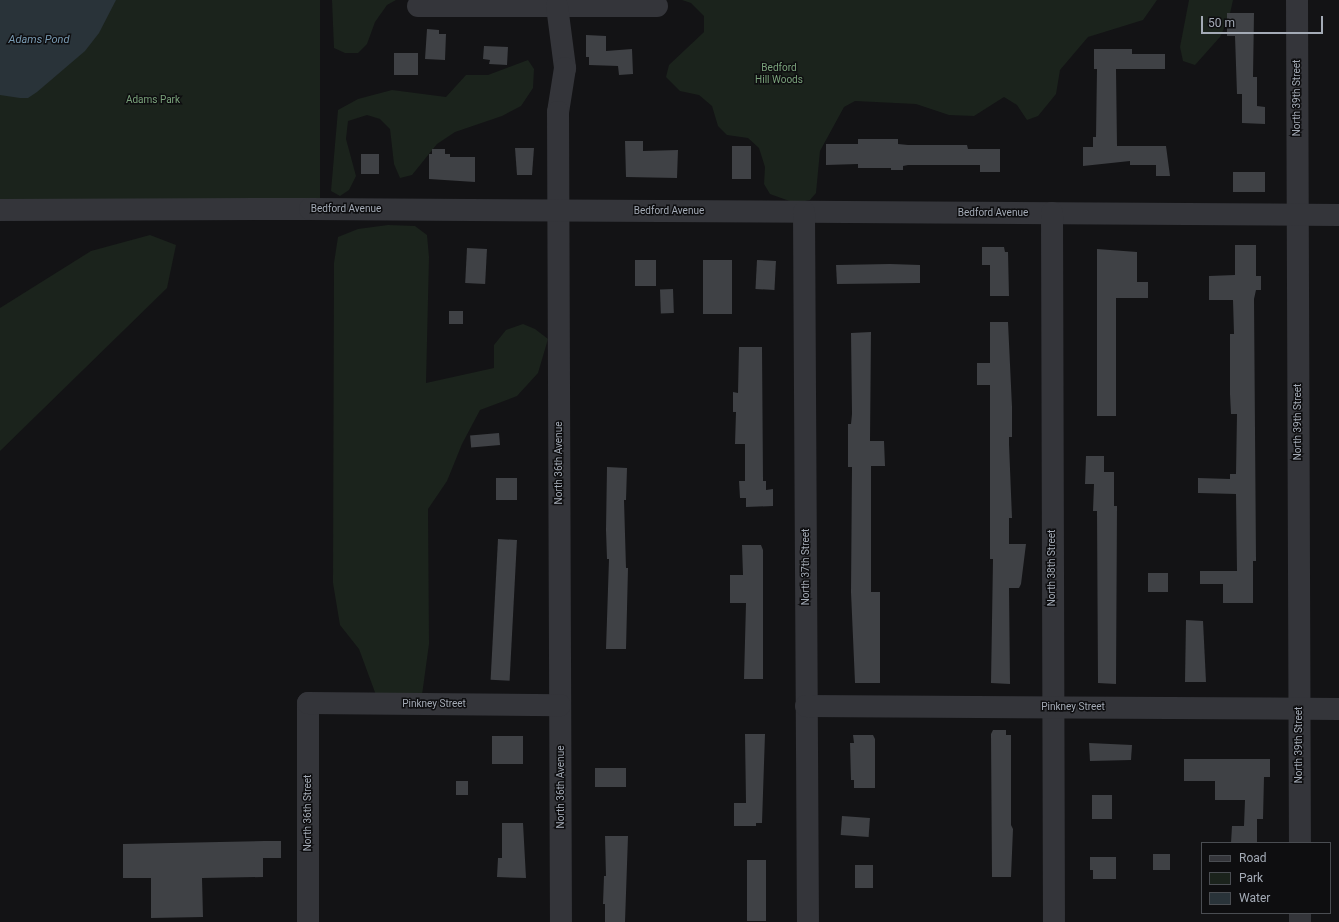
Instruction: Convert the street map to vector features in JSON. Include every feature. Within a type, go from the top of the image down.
[{"type":"street","name":"North 39th Street","points":[[1297,0],[1300,842]]},
{"type":"street","points":[[418,6],[657,6]]},
{"type":"street","name":"North 36th Avenue","points":[[557,6],[565,68],[558,112],[561,922]]},
{"type":"street","name":"Bedford Avenue","points":[[0,210],[1339,215]]},
{"type":"street","name":"North 37th Street","points":[[804,212],[808,922]]},
{"type":"street","name":"North 38th Street","points":[[1052,213],[1054,922]]},
{"type":"street","name":"Pinkney Street","points":[[308,703],[560,705]]},
{"type":"street","name":"North 36th Street","points":[[308,703],[308,922]]},
{"type":"street","name":"Pinkney Street","points":[[806,706],[1339,709]]},
{"type":"green space","name":"Adams Park","points":[[0,0],[320,0],[320,202],[0,202]]},
{"type":"green space","points":[[332,0],[396,0],[387,5],[375,22],[367,44],[358,53],[345,53],[334,48]]},
{"type":"green space","name":"Bedford Hill Woods","points":[[682,0],[1157,0],[1143,20],[1088,37],[1060,70],[1056,94],[1038,116],[1027,120],[1017,105],[1004,97],[974,116],[949,115],[916,104],[855,101],[844,107],[820,151],[816,193],[810,200],[795,203],[770,194],[764,184],[765,167],[759,148],[748,138],[727,135],[718,126],[712,106],[699,95],[680,91],[666,77],[669,65],[704,32],[704,16],[691,3]]},
{"type":"green space","points":[[1189,0],[1233,0],[1229,18],[1220,37],[1195,65],[1183,61],[1180,47]]},
{"type":"green space","points":[[528,60],[534,69],[533,88],[521,106],[502,116],[455,132],[437,144],[412,175],[400,178],[394,164],[390,129],[380,119],[367,115],[348,121],[346,139],[356,176],[349,190],[340,196],[331,191],[338,110],[358,99],[392,90],[446,97],[466,75],[488,75]]},
{"type":"green space","points":[[388,225],[415,226],[427,235],[429,257],[426,383],[494,368],[494,345],[506,330],[523,324],[535,329],[548,339],[538,373],[517,396],[480,410],[462,444],[447,481],[428,509],[429,644],[422,695],[376,695],[359,649],[340,625],[333,583],[334,263],[338,237],[358,229]]},
{"type":"green space","points":[[150,235],[176,245],[167,288],[0,451],[0,308],[91,251]]},
{"type":"water","name":"Adams Pond","points":[[0,0],[116,0],[99,33],[85,51],[37,92],[28,98],[20,98],[0,95]]},
{"type":"building","points":[[1227,13],[1254,13],[1253,77],[1257,77],[1257,106],[1265,107],[1265,124],[1242,123],[1242,94],[1237,94],[1235,36],[1227,36]]},
{"type":"building","points":[[427,29],[439,30],[439,34],[446,34],[445,60],[425,59]]},
{"type":"building","points":[[586,35],[606,36],[606,51],[632,49],[633,74],[619,75],[618,66],[589,65],[589,57],[586,57]]},
{"type":"building","points":[[484,46],[508,47],[507,65],[489,64],[490,60],[483,59]]},
{"type":"building","points":[[1094,49],[1132,49],[1132,54],[1165,54],[1165,69],[1116,69],[1117,146],[1166,146],[1170,176],[1156,176],[1156,165],[1130,165],[1130,161],[1083,166],[1083,147],[1093,147],[1093,137],[1096,137],[1097,69],[1094,69]]},
{"type":"building","points":[[394,53],[418,53],[418,75],[394,75]]},
{"type":"building","points":[[858,139],[898,139],[898,144],[908,145],[967,145],[968,149],[1000,149],[1000,172],[980,172],[980,165],[908,165],[903,166],[903,170],[891,170],[891,168],[858,168],[858,164],[826,165],[826,144],[858,144]]},
{"type":"building","points":[[625,141],[643,141],[643,151],[678,150],[677,178],[626,177]]},
{"type":"building","points":[[732,146],[751,146],[751,179],[732,179]]},
{"type":"building","points":[[515,148],[534,148],[532,175],[517,175]]},
{"type":"building","points":[[432,149],[445,149],[445,154],[450,154],[450,157],[475,157],[475,182],[429,179],[429,154],[432,154]]},
{"type":"building","points":[[361,154],[379,154],[379,174],[361,174]]},
{"type":"building","points":[[1233,172],[1265,172],[1265,192],[1233,192]]},
{"type":"building","points":[[1235,245],[1256,245],[1256,276],[1261,276],[1261,290],[1256,290],[1254,299],[1256,561],[1253,561],[1253,603],[1223,603],[1223,584],[1200,584],[1200,571],[1237,571],[1236,494],[1198,493],[1198,478],[1230,479],[1230,474],[1236,474],[1237,414],[1231,414],[1230,394],[1230,334],[1234,334],[1233,300],[1209,300],[1209,276],[1235,275]]},
{"type":"building","points":[[982,247],[1004,247],[1005,252],[1008,252],[1009,296],[990,296],[990,265],[982,265]]},
{"type":"building","points":[[467,248],[487,249],[485,284],[465,283]]},
{"type":"building","points":[[1097,249],[1137,252],[1137,282],[1148,282],[1148,298],[1116,298],[1116,416],[1097,416]]},
{"type":"building","points":[[635,260],[656,260],[656,286],[635,286]]},
{"type":"building","points":[[703,260],[732,260],[732,314],[703,314]]},
{"type":"building","points":[[757,260],[776,261],[774,290],[755,289]]},
{"type":"building","points":[[836,265],[920,265],[920,283],[837,284]]},
{"type":"building","points":[[660,289],[673,289],[674,313],[661,313]]},
{"type":"building","points":[[449,311],[463,311],[463,324],[449,324]]},
{"type":"building","points":[[990,322],[1008,322],[1012,407],[1012,437],[1009,437],[1009,444],[1012,518],[1009,518],[1009,544],[1026,544],[1021,584],[1019,588],[1009,588],[1010,684],[991,683],[993,559],[990,559],[990,385],[977,385],[977,363],[990,363]]},
{"type":"building","points":[[871,332],[870,441],[884,441],[885,466],[871,466],[871,592],[880,592],[880,683],[855,683],[851,592],[852,467],[848,467],[848,424],[851,424],[852,414],[851,333]]},
{"type":"building","points":[[739,347],[762,347],[763,481],[766,481],[766,490],[773,489],[773,506],[746,507],[746,498],[740,498],[739,481],[745,481],[745,444],[735,444],[736,412],[733,412],[733,392],[738,393]]},
{"type":"building","points":[[499,433],[500,445],[471,447],[470,436]]},
{"type":"building","points":[[1086,456],[1104,456],[1104,472],[1114,472],[1114,506],[1117,506],[1116,684],[1098,683],[1097,511],[1093,511],[1094,484],[1085,484]]},
{"type":"building","points":[[607,467],[627,468],[626,500],[624,500],[626,568],[628,568],[626,649],[606,649],[609,559],[607,559],[606,530]]},
{"type":"building","points":[[496,478],[517,478],[517,500],[496,500]]},
{"type":"building","points":[[498,539],[517,540],[510,681],[491,680]]},
{"type":"building","points":[[742,545],[761,545],[763,550],[763,679],[744,679],[746,603],[730,603],[730,575],[743,575]]},
{"type":"building","points":[[1148,573],[1168,573],[1168,592],[1148,592]]},
{"type":"building","points":[[1186,620],[1203,621],[1206,682],[1185,682]]},
{"type":"building","points":[[993,730],[1006,730],[1006,735],[1011,735],[1011,825],[1013,829],[1011,877],[992,877],[991,734]]},
{"type":"building","points":[[745,734],[765,734],[762,823],[756,823],[756,826],[734,826],[734,803],[746,803]]},
{"type":"building","points":[[853,735],[873,735],[875,739],[875,788],[854,788],[854,780],[851,780],[850,743],[854,743]]},
{"type":"building","points":[[492,736],[523,736],[523,764],[492,764]]},
{"type":"building","points":[[1089,743],[1132,745],[1131,760],[1090,761]]},
{"type":"building","points":[[1184,759],[1270,759],[1270,777],[1264,777],[1263,819],[1257,819],[1257,842],[1231,842],[1232,826],[1244,826],[1245,800],[1215,800],[1215,781],[1184,781]]},
{"type":"building","points":[[595,768],[626,768],[626,787],[595,787]]},
{"type":"building","points":[[456,781],[468,781],[468,795],[456,795]]},
{"type":"building","points":[[1092,795],[1112,795],[1112,819],[1092,819]]},
{"type":"building","points":[[842,816],[870,818],[869,837],[841,835]]},
{"type":"building","points":[[502,823],[523,823],[526,878],[497,877],[498,858],[502,858]]},
{"type":"building","points":[[605,836],[628,836],[625,922],[605,922],[605,904],[603,904],[604,876],[606,876]]},
{"type":"building","points":[[281,841],[281,858],[263,858],[263,877],[202,878],[203,917],[151,918],[151,878],[123,878],[123,844]]},
{"type":"building","points":[[1153,854],[1170,854],[1170,870],[1153,870]]},
{"type":"building","points":[[1090,857],[1116,857],[1116,879],[1093,879],[1093,870],[1090,870]]},
{"type":"building","points":[[747,860],[766,860],[766,921],[747,921]]},
{"type":"building","points":[[855,865],[873,865],[873,888],[855,888]]}]
